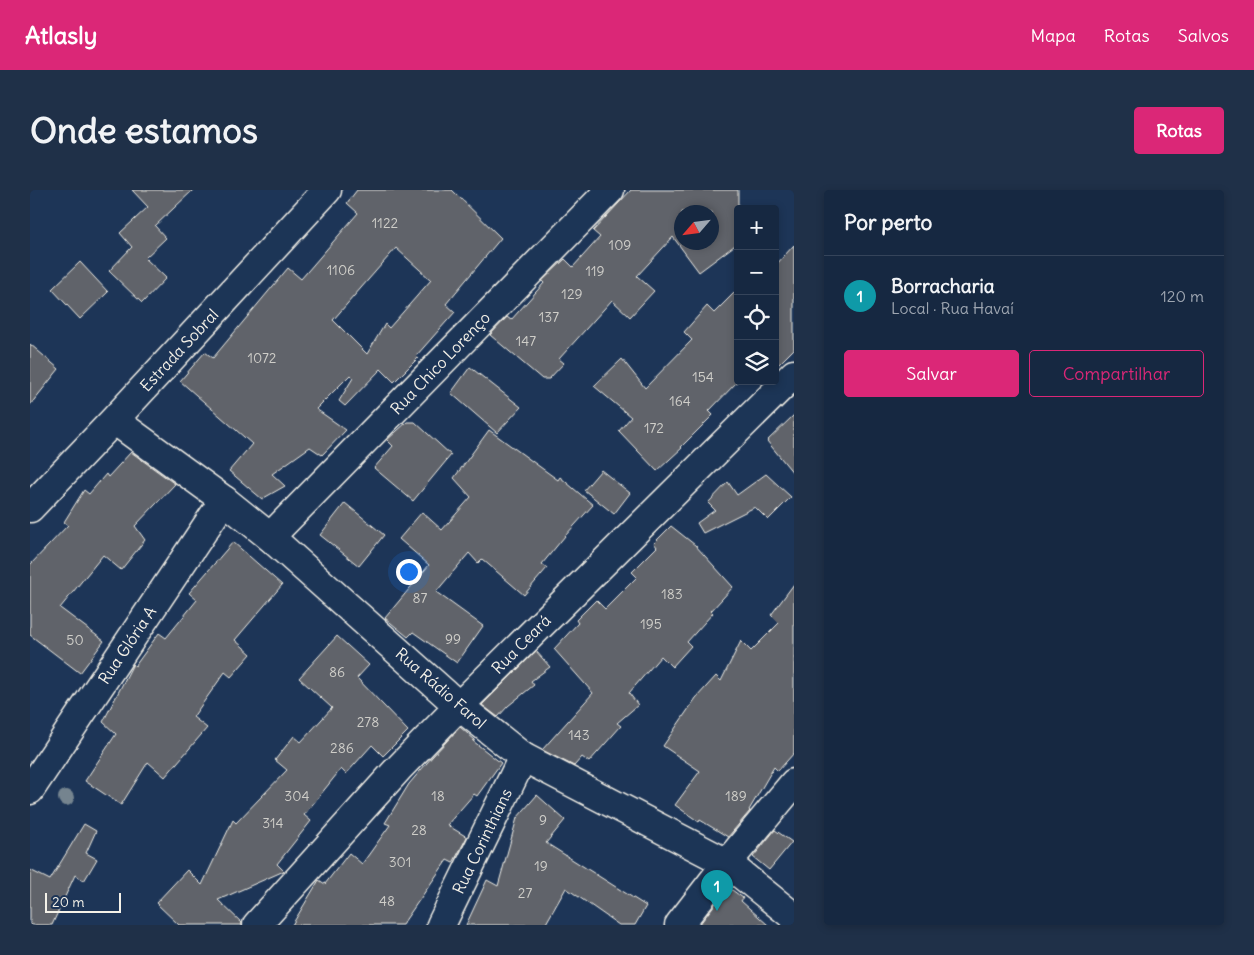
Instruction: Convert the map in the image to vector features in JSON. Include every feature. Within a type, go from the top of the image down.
[{"type":"street","name":"Estrada Sobral","points":[[30,508],[327,190]]},
{"type":"street","name":"Rua Chico Lorenço","points":[[270,537],[610,190]]},
{"type":"street","name":"Rua Ceará","points":[[258,925],[458,706],[794,374]]},
{"type":"street","name":"Rua Rádio Farol","points":[[114,420],[224,500],[270,537],[458,706],[523,757],[727,863],[794,917]]},
{"type":"street","name":"Rua Glória A","points":[[30,790],[224,500]]},
{"type":"street","name":"Rua Corinthians","points":[[441,925],[523,757]]},
{"type":"street","points":[[679,925],[727,863],[794,783]]},
{"type":"building","points":[[132,190],[193,190],[155,226],[166,238],[145,258],[166,278],[142,303],[109,271],[132,247],[120,233],[148,207]]},
{"type":"building","points":[[357,190],[452,190],[501,238],[446,304],[455,312],[416,356],[418,358],[394,382],[381,369],[345,406],[339,401],[353,378],[350,375],[316,409],[346,430],[322,455],[310,447],[272,474],[285,486],[262,499],[229,471],[252,444],[180,381],[205,352],[213,358],[288,268],[301,279],[358,213],[347,203]],"holes":[[[396,248],[431,280],[389,328],[385,324],[367,354],[333,320]]]},
{"type":"building","points":[[631,190],[738,190],[738,205],[734,205],[734,246],[699,272],[683,250],[719,250],[719,205],[674,205],[674,238],[673,237],[637,276],[654,291],[630,317],[612,300],[559,359],[564,363],[549,379],[542,379],[490,335],[507,317],[511,320],[544,283],[542,281],[565,259],[573,267],[600,237],[593,231]]},
{"type":"building","points":[[794,245],[794,349],[779,364],[779,295],[779,262]]},
{"type":"building","points":[[80,262],[108,292],[80,319],[52,289]]},
{"type":"building","points":[[734,293],[734,385],[709,411],[713,415],[657,471],[619,431],[631,417],[594,386],[622,359],[645,388],[692,340],[684,332],[707,306],[714,313]]},
{"type":"building","points":[[30,344],[59,369],[30,405]]},
{"type":"building","points":[[470,367],[521,407],[497,433],[451,393]]},
{"type":"building","points":[[794,415],[794,474],[767,441]]},
{"type":"building","points":[[407,422],[415,422],[451,455],[413,501],[374,468],[393,446],[387,440]]},
{"type":"building","points":[[489,430],[558,480],[560,477],[593,505],[542,564],[547,568],[524,595],[482,559],[478,563],[469,553],[436,592],[483,626],[457,663],[413,632],[408,637],[385,618],[429,565],[399,539],[422,512],[442,530],[471,497],[454,478]]},
{"type":"building","points":[[131,452],[175,484],[135,526],[145,540],[121,570],[103,555],[60,608],[104,641],[80,673],[30,635],[30,565],[68,525],[64,522],[84,490],[89,494],[106,474],[108,477]]},
{"type":"building","points":[[601,470],[630,493],[614,514],[584,490]]},
{"type":"building","points":[[766,474],[791,497],[768,520],[755,507],[703,533],[697,523],[715,510],[708,503],[728,482],[737,495]]},
{"type":"building","points":[[345,503],[384,535],[359,566],[320,535]]},
{"type":"building","points":[[671,526],[695,545],[733,587],[687,642],[691,646],[672,667],[661,656],[629,693],[638,705],[617,723],[621,726],[589,762],[582,757],[574,766],[542,750],[593,693],[554,649],[578,623],[576,620],[596,600],[605,609],[637,577],[632,572],[657,547],[654,543]]},
{"type":"building","points":[[233,542],[282,585],[235,640],[251,654],[231,677],[225,672],[193,717],[207,728],[165,777],[148,762],[121,805],[85,781],[116,734],[103,722],[133,664],[135,666],[159,633],[166,638],[197,600],[189,593]]},
{"type":"building","points":[[794,584],[794,753],[778,771],[774,767],[750,811],[728,837],[700,820],[699,822],[675,805],[700,771],[663,746],[696,698],[716,676],[721,681],[741,641],[751,651],[779,623],[771,615]]},
{"type":"building","points":[[337,636],[369,665],[357,678],[408,731],[383,756],[372,745],[346,774],[341,769],[304,815],[311,821],[277,864],[284,871],[218,900],[242,925],[179,925],[156,903],[187,870],[202,885],[233,820],[236,823],[287,770],[275,760],[294,736],[301,742],[332,708],[299,678]]},
{"type":"building","points":[[536,651],[550,667],[531,681],[534,685],[508,706],[498,717],[482,705]]},
{"type":"building","points":[[460,727],[475,740],[473,741],[501,763],[477,796],[474,794],[447,825],[467,837],[453,863],[447,860],[402,925],[292,925],[319,880],[325,884],[349,853],[362,864],[390,825],[385,823],[409,784]]},
{"type":"building","points":[[537,795],[565,820],[546,843],[646,906],[635,925],[619,925],[566,888],[545,925],[466,925],[487,880],[498,886],[517,818]]},
{"type":"building","points":[[84,824],[96,831],[86,853],[97,859],[84,881],[75,875],[52,925],[30,925],[30,870],[50,880]]},
{"type":"building","points":[[775,830],[792,842],[769,870],[753,857]]},
{"type":"building","points":[[728,887],[743,898],[741,901],[768,925],[699,925]]},
{"type":"place","name":"Borracharia","points":[[717,911]]}]
